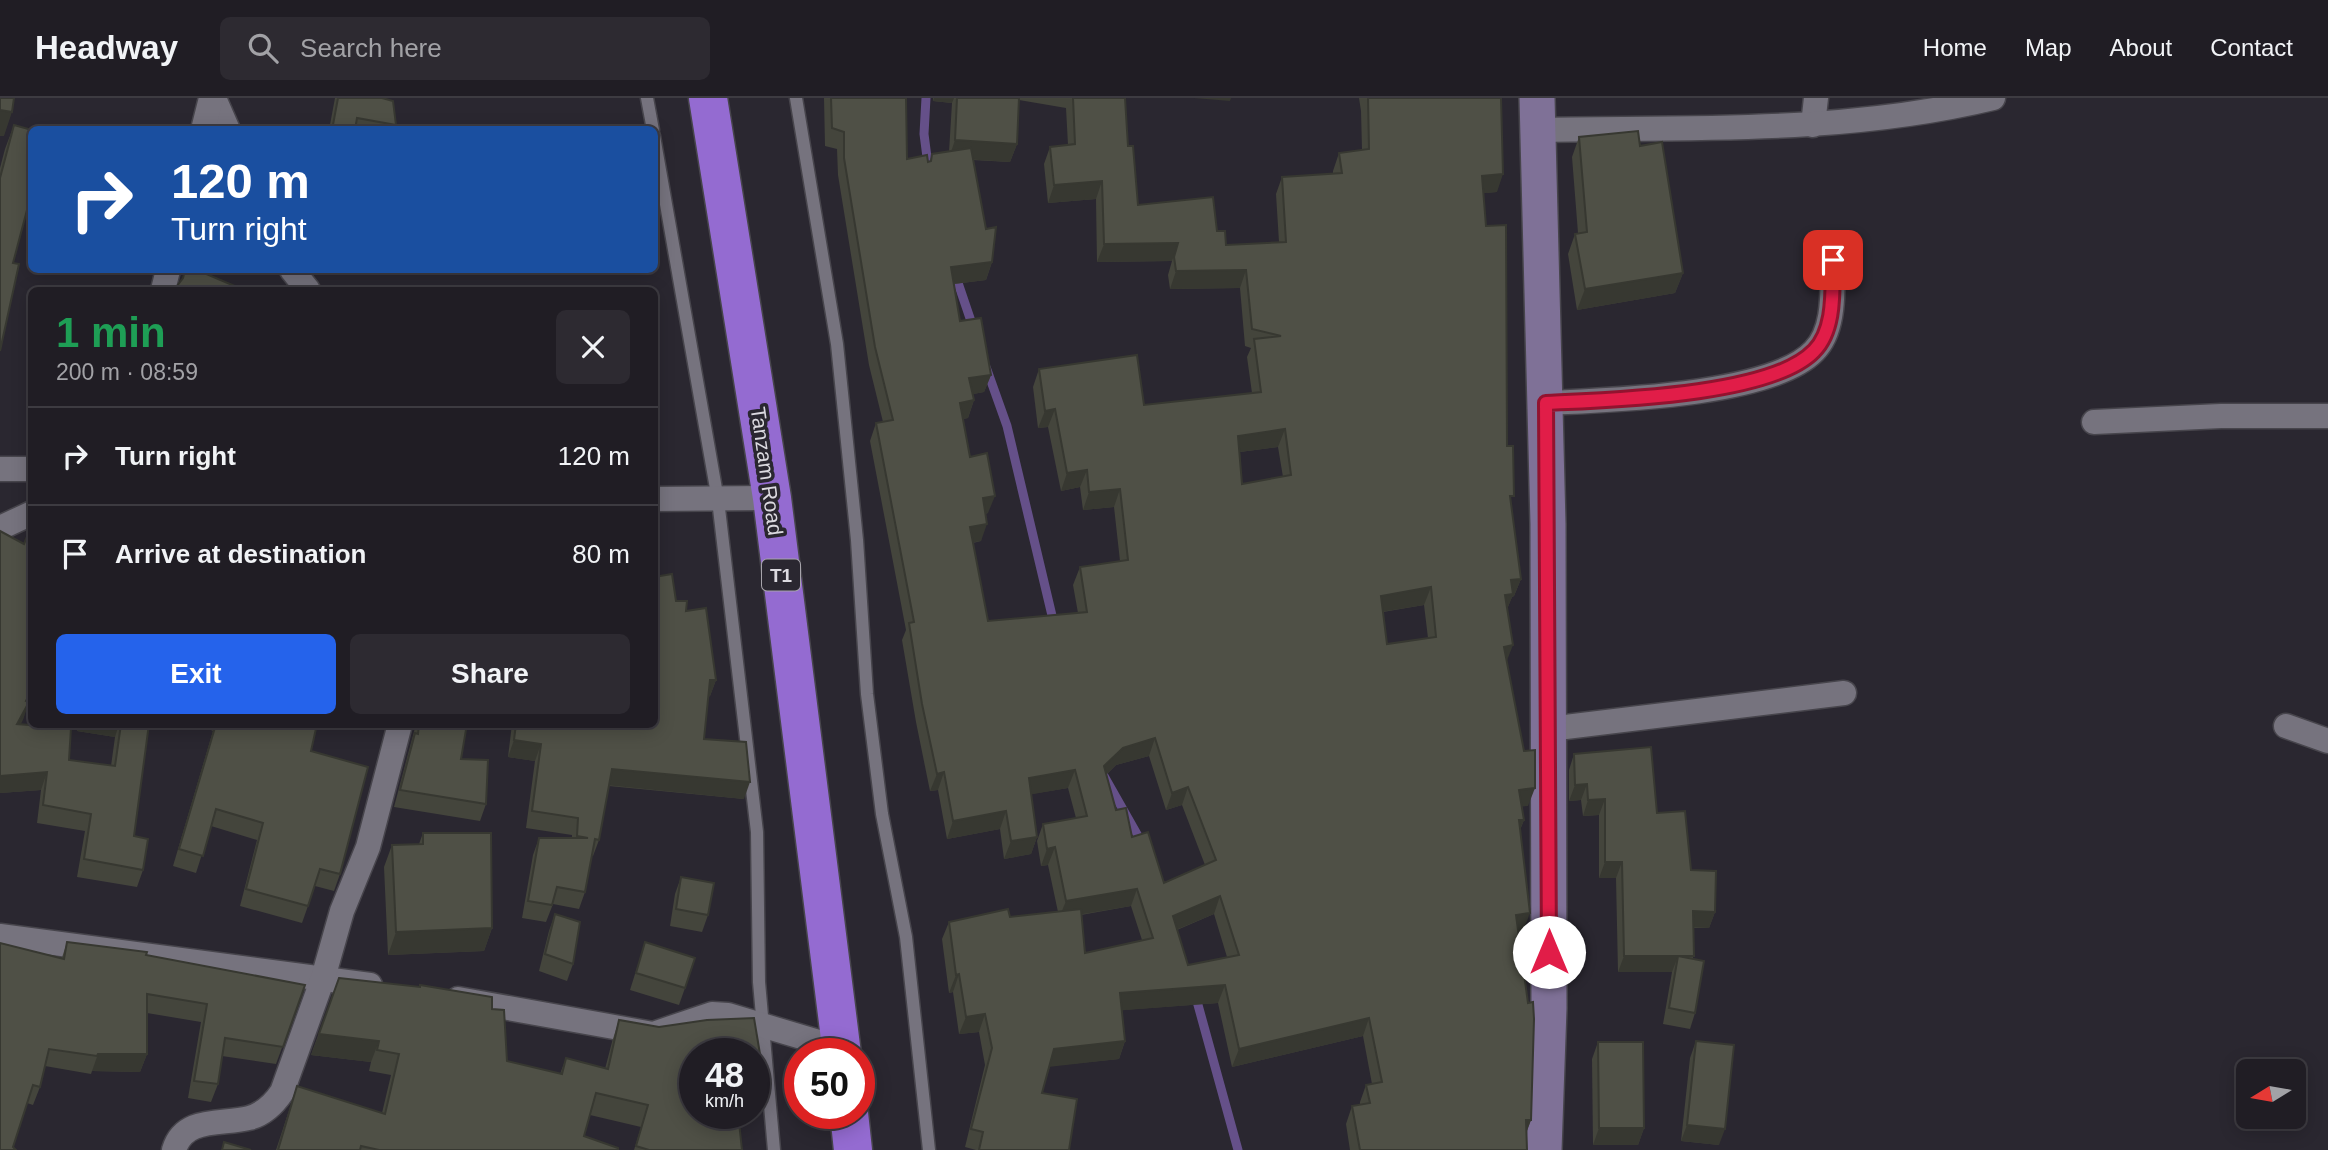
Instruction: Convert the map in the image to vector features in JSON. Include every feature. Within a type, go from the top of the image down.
[{"type":"highway","name":"Tanzam Road","points":[[708,98],[772,498],[840,1038]]},
{"type":"highway","points":[[851,1129],[853,1150]]},
{"type":"main road","points":[[1537,114],[1546,403],[1549,729],[1549,1008],[1544,1150]]},
{"type":"street","points":[[204,126],[212,98]]},
{"type":"street","points":[[212,98],[226,126]]},
{"type":"street","points":[[1813,125],[1816,98]]},
{"type":"street","points":[[1537,114],[1813,125],[1898,116],[1993,98]]},
{"type":"street","points":[[1546,403],[1612,400],[1716,387],[1758,379],[1797,366],[1816,350],[1828,326],[1833,260]]},
{"type":"street","points":[[294,273],[306,287]]},
{"type":"street","points":[[2094,422],[2221,416],[2328,416]]},
{"type":"street","points":[[0,469],[28,469]]},
{"type":"street","points":[[658,486],[692,498]]},
{"type":"street","points":[[658,499],[772,498]]},
{"type":"street","points":[[0,528],[28,515]]},
{"type":"street","points":[[1549,729],[1844,693]]},
{"type":"street","points":[[2286,726],[2328,741]]},
{"type":"street","points":[[174,1150],[177,1141],[193,1126],[251,1118],[272,1107],[282,1092],[323,978],[342,911],[368,846],[399,728]]},
{"type":"street","points":[[0,936],[396,989]]},
{"type":"street","points":[[434,994],[653,1034],[712,1014],[744,1019],[762,1028],[797,1038]]},
{"type":"lane","points":[[647,98],[652,126]]},
{"type":"lane","points":[[796,98],[836,344],[857,541],[867,694],[882,814],[906,937],[929,1150]]},
{"type":"lane","points":[[658,159],[718,500],[757,832],[762,1028],[774,1150]]},
{"type":"building","points":[[0,98],[14,98],[12,112],[0,110]]},
{"type":"building","points":[[338,98],[382,98],[393,101],[396,125],[357,118],[356,126],[333,126]]},
{"type":"building","points":[[831,98],[906,98],[907,159],[927,155],[928,162],[931,161],[932,154],[971,148],[986,229],[996,227],[992,262],[951,267],[960,321],[981,318],[991,375],[969,378],[974,400],[960,403],[970,457],[987,453],[995,496],[983,498],[987,524],[970,527],[988,621],[1087,612],[1080,567],[1128,560],[1120,489],[1089,492],[1087,470],[1067,473],[1055,409],[1045,411],[1039,369],[1137,355],[1144,405],[1261,392],[1254,339],[1281,336],[1252,329],[1246,270],[1176,271],[1174,257],[1178,243],[1104,244],[1102,181],[1054,185],[1050,147],[1075,144],[1073,98],[1125,98],[1128,146],[1133,146],[1138,205],[1213,197],[1217,231],[1225,231],[1226,245],[1286,242],[1282,177],[1342,173],[1339,153],[1369,149],[1368,98],[1501,98],[1503,174],[1482,176],[1486,226],[1506,225],[1507,446],[1513,446],[1514,496],[1510,496],[1521,579],[1511,580],[1513,594],[1505,595],[1513,645],[1504,647],[1524,751],[1535,750],[1535,788],[1519,790],[1524,820],[1519,820],[1530,913],[1516,915],[1528,1003],[1533,1002],[1534,1019],[1531,1120],[1526,1120],[1527,1150],[1360,1150],[1352,1106],[1370,1103],[1366,1085],[1382,1082],[1369,1018],[1239,1049],[1225,985],[1120,993],[1125,1041],[1054,1049],[1042,1093],[1077,1099],[1069,1150],[979,1150],[983,1132],[971,1129],[992,1048],[985,1014],[966,1017],[959,974],[956,975],[949,922],[1008,909],[1010,917],[1081,909],[1085,953],[1153,938],[1137,889],[1066,901],[1055,847],[1047,849],[1043,824],[1087,816],[1075,770],[1029,778],[1037,837],[1011,841],[1006,811],[953,821],[944,772],[937,774],[922,704],[909,623],[914,622],[876,423],[893,420],[875,347],[844,158],[844,132],[832,128]],"holes":[[[1285,429],[1291,475],[1242,484],[1238,436]],[[1431,587],[1436,637],[1387,644],[1381,596]],[[1155,738],[1172,793],[1188,787],[1216,860],[1164,883],[1148,832],[1132,837],[1126,808],[1116,810],[1104,766],[1123,748]],[[1220,896],[1239,955],[1188,965],[1173,916]]]},
{"type":"building","points":[[957,98],[1019,98],[1017,144],[955,140]]},
{"type":"building","points":[[14,125],[28,129],[28,206],[13,263],[19,264],[0,351],[0,178]]},
{"type":"building","points":[[1638,131],[1640,146],[1662,142],[1683,273],[1585,289],[1575,234],[1587,232],[1579,137]]},
{"type":"building","points":[[184,273],[204,273],[237,287],[176,287]]},
{"type":"building","points":[[0,531],[24,544],[28,534],[28,704],[17,724],[28,725],[28,728],[71,728],[69,760],[115,766],[120,728],[148,728],[134,836],[148,839],[143,870],[84,859],[91,814],[43,805],[47,772],[0,776]]},
{"type":"building","points":[[672,574],[676,601],[687,601],[686,611],[706,608],[716,680],[710,680],[704,739],[746,742],[750,782],[612,769],[599,840],[595,839],[585,892],[557,887],[552,905],[528,901],[539,838],[588,838],[577,836],[578,818],[532,811],[541,744],[514,740],[516,728],[658,728],[658,576]]},
{"type":"building","points":[[215,728],[316,728],[311,751],[368,767],[340,874],[320,869],[308,906],[246,889],[263,823],[216,809],[203,856],[179,849]]},
{"type":"building","points":[[419,728],[466,728],[461,759],[488,760],[486,804],[400,790],[415,733],[418,734]]},
{"type":"building","points":[[1651,747],[1657,813],[1685,811],[1691,870],[1716,871],[1715,912],[1693,911],[1694,956],[1624,956],[1622,862],[1605,862],[1605,799],[1588,800],[1587,784],[1575,785],[1574,754]]},
{"type":"building","points":[[423,833],[491,833],[492,928],[396,932],[392,845],[423,844]]},
{"type":"building","points":[[681,877],[714,883],[708,915],[676,909]]},
{"type":"building","points":[[555,914],[580,922],[573,964],[545,954]]},
{"type":"building","points":[[67,942],[147,952],[146,955],[305,985],[283,1047],[225,1038],[218,1084],[194,1081],[207,1004],[147,994],[147,1054],[97,1056],[49,1049],[40,1087],[33,1085],[13,1147],[16,1150],[0,1150],[0,943],[64,959]]},
{"type":"building","points":[[645,942],[695,958],[685,988],[636,973]]},
{"type":"building","points":[[1678,956],[1704,961],[1695,1013],[1669,1008]]},
{"type":"building","points":[[339,978],[420,985],[492,997],[492,1009],[504,1010],[507,1061],[562,1074],[566,1058],[608,1069],[619,1020],[659,1027],[707,1020],[754,1018],[757,1038],[679,1038],[679,1129],[740,1129],[742,1150],[649,1150],[636,1146],[648,1105],[596,1093],[584,1136],[618,1150],[379,1150],[361,1146],[360,1150],[278,1150],[297,1086],[385,1114],[399,1054],[377,1050],[379,1041],[319,1034]]},
{"type":"building","points":[[1696,1041],[1734,1045],[1725,1129],[1687,1125]]},
{"type":"building","points":[[1598,1042],[1643,1042],[1644,1128],[1599,1128]]},
{"type":"building","points":[[224,1142],[251,1150],[222,1150]]},
{"type":"waterway","points":[[926,98],[924,134],[929,173]]},
{"type":"waterway","points":[[955,274],[974,330]]},
{"type":"waterway","points":[[986,367],[1007,426],[1054,624]]},
{"type":"waterway","points":[[1104,776],[1142,843]]},
{"type":"waterway","points":[[1195,994],[1238,1150]]},
{"type":"route","points":[[1549,952],[1546,403],[1662,395],[1758,379],[1797,366],[1816,350],[1828,326],[1832,301],[1833,260]]}]
